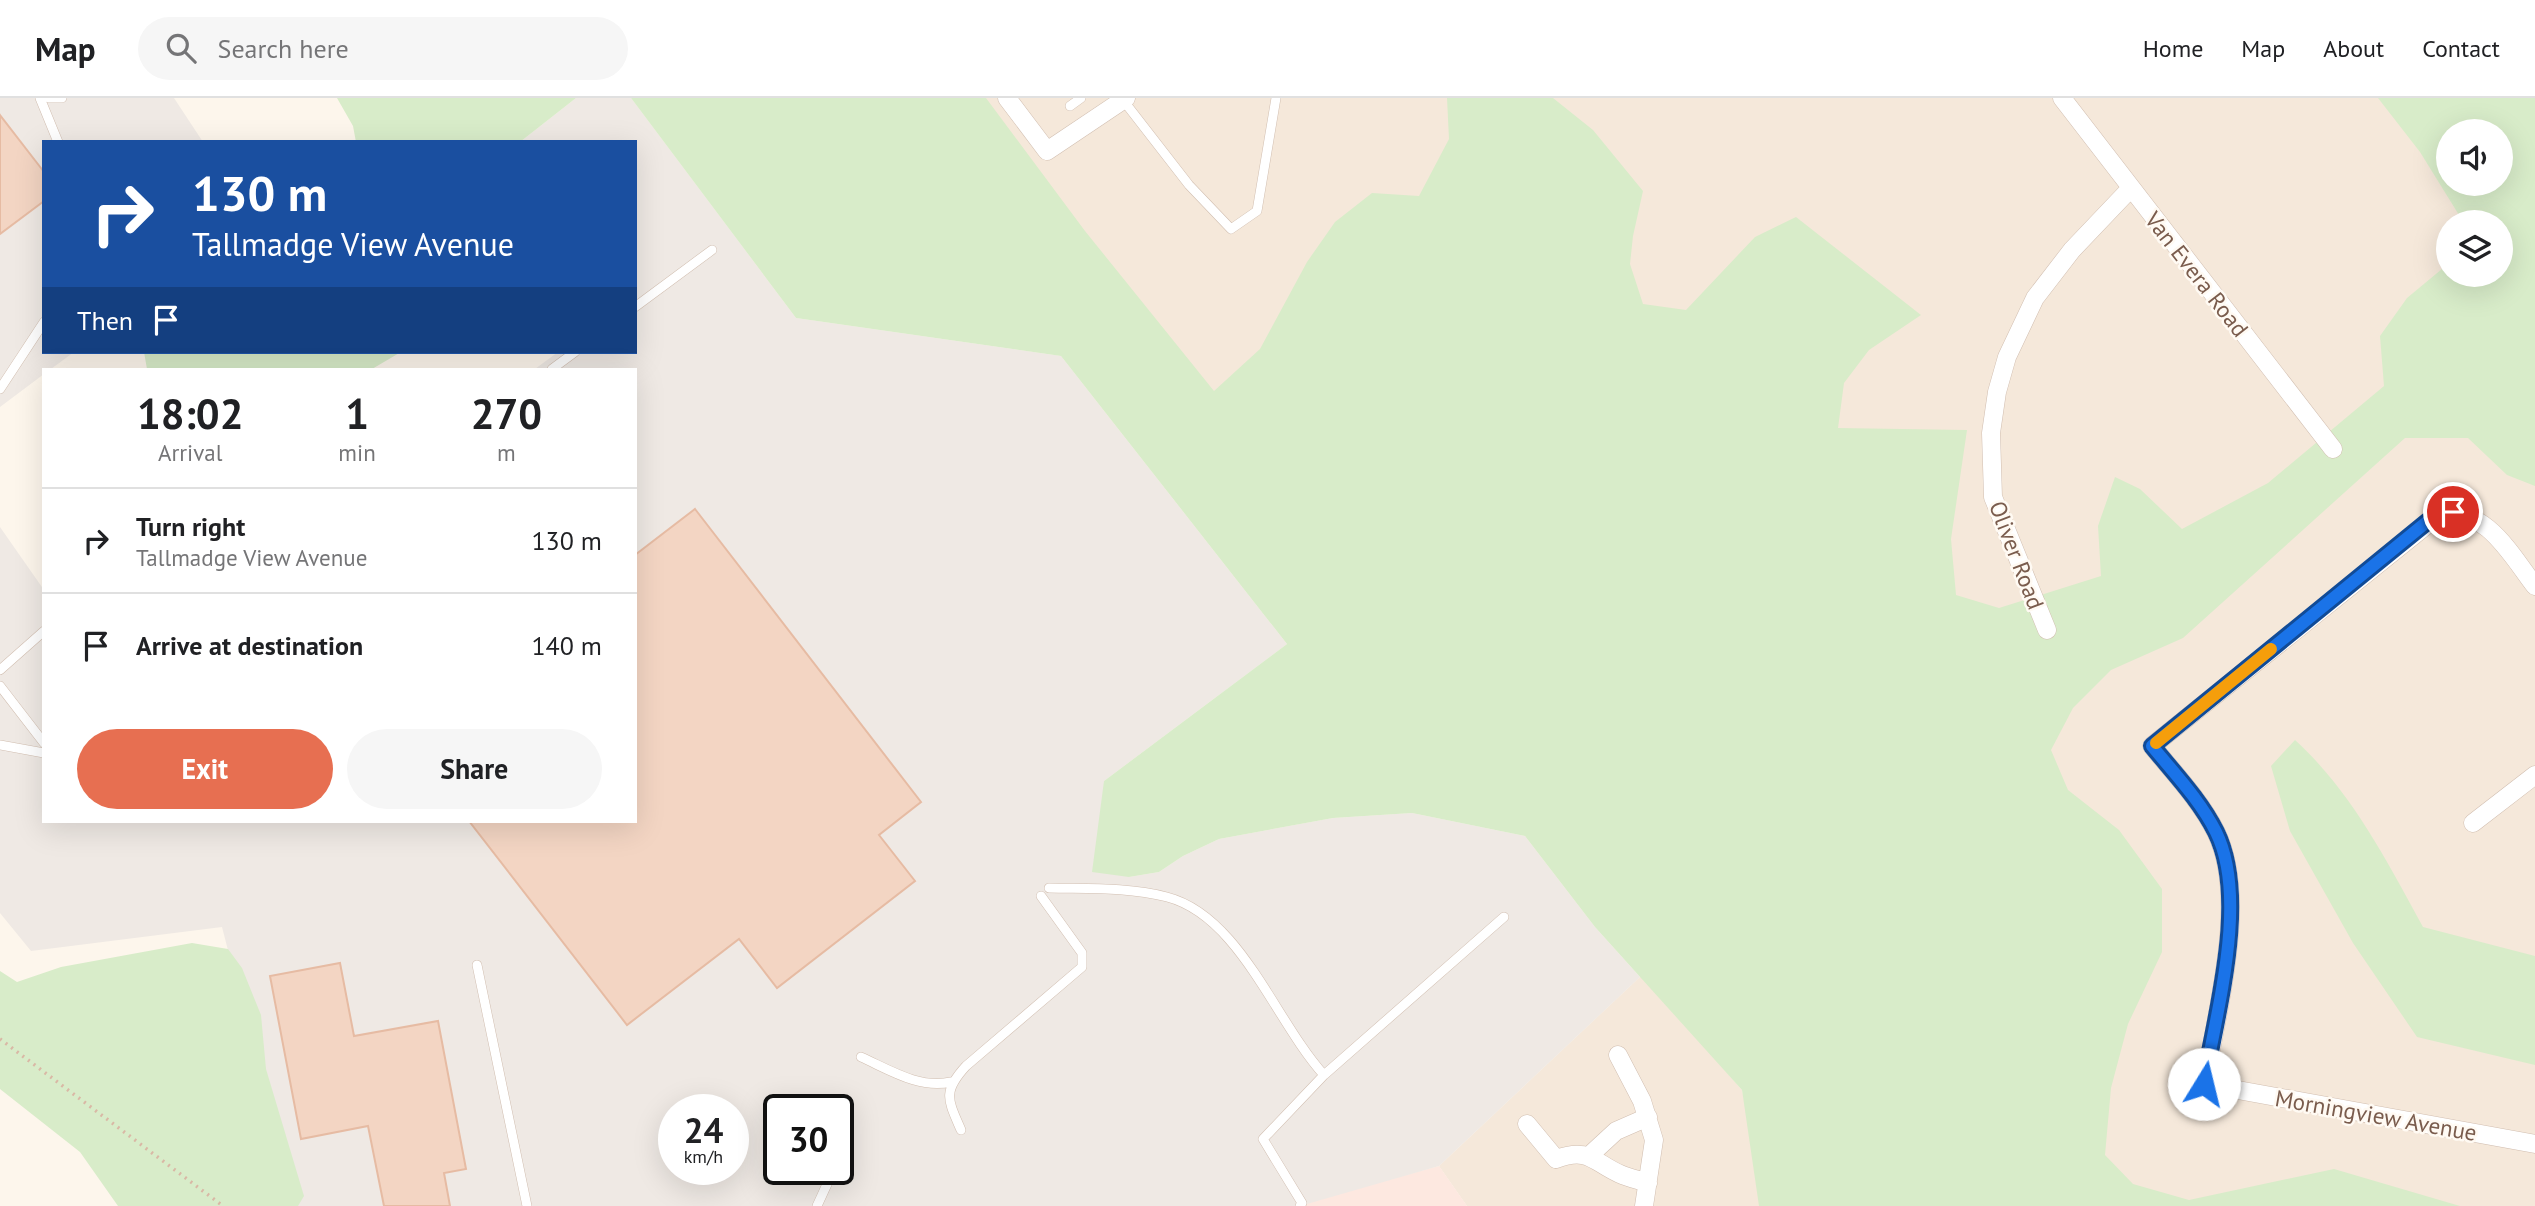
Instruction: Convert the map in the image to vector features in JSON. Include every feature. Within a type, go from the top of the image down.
[{"type":"street","points":[[1007,98],[1046,151],[1124,99]]},
{"type":"street","name":"Van Evera Road","points":[[2062,98],[2333,449]]},
{"type":"street","name":"Oliver Road","points":[[2047,630],[1993,497],[1991,433],[1997,392],[2011,346],[2035,298],[2072,250],[2131,188]]},
{"type":"street","name":"Morningview Avenue","points":[[2535,586],[2478,519],[2453,512],[2439,515],[2152,746],[2202,807],[2216,832],[2230,878],[2232,913],[2204,1084],[2535,1144]]},
{"type":"street","points":[[2473,823],[2535,775]]},
{"type":"street","points":[[1618,1055],[1648,1117],[1654,1140],[1644,1206]]},
{"type":"street","points":[[1527,1124],[1556,1159],[1590,1155],[1616,1131],[1648,1117]]},
{"type":"street","points":[[1590,1155],[1619,1173],[1648,1183]]},
{"type":"lane","points":[[40,98],[57,140]]},
{"type":"lane","points":[[50,98],[62,98]]},
{"type":"lane","points":[[1070,106],[1081,98]]},
{"type":"lane","points":[[1124,99],[1189,185],[1231,229],[1257,211],[1276,98]]},
{"type":"lane","points":[[637,306],[712,250]]},
{"type":"lane","points":[[0,389],[42,325]]},
{"type":"lane","points":[[553,368],[572,354]]},
{"type":"lane","points":[[0,670],[42,635]]},
{"type":"lane","points":[[0,686],[42,740]]},
{"type":"lane","points":[[0,745],[42,753]]},
{"type":"lane","points":[[1049,888],[1130,891],[1169,897],[1198,911],[1219,926],[1239,950],[1289,1031],[1324,1075]]},
{"type":"lane","points":[[861,1057],[913,1081],[935,1086],[951,1082],[1082,967],[1082,953],[1041,896]]},
{"type":"lane","points":[[1300,1206],[1303,1203],[1264,1139],[1324,1075],[1504,917]]},
{"type":"lane","points":[[477,965],[527,1206]]},
{"type":"lane","points":[[951,1082],[948,1099],[961,1130]]},
{"type":"lane","points":[[817,1206],[827,1185]]},
{"type":"path","points":[[0,1039],[223,1206]]},
{"type":"shaded area","points":[[0,98],[174,98],[202,140],[42,140],[42,354],[71,354],[52,368],[42,368],[42,376],[0,407]]},
{"type":"shaded area","points":[[576,98],[631,98],[796,318],[1061,356],[1287,644],[1104,781],[1129,877],[1159,872],[1183,856],[1219,839],[1333,818],[1412,813],[1525,836],[1595,927],[1640,977],[1439,1166],[1300,1206],[294,1206],[222,927],[31,951],[0,913],[0,527],[42,587],[42,823],[637,823],[637,368],[536,368],[555,354],[637,354],[637,140],[523,140]]},
{"type":"shaded area","points":[[972,98],[2535,98],[2535,1206],[1467,1206],[1439,1166],[1642,975],[1742,1090],[1746,1110],[1957,732],[1213,422]]},
{"type":"shaded area","points":[[1439,1166],[1467,1206],[1300,1206],[1303,1203]]},
{"type":"green space","points":[[337,98],[576,98],[523,140],[356,140],[353,126]]},
{"type":"green space","points":[[631,98],[986,98],[1085,231],[1214,391],[1260,349],[1307,262],[1335,222],[1372,193],[1419,196],[1449,139],[1447,98],[1553,98],[1593,130],[1643,191],[1630,264],[1643,304],[1686,310],[1755,237],[1796,217],[1921,315],[1869,350],[1844,383],[1838,428],[1967,430],[1951,539],[1956,595],[1999,608],[2101,576],[2098,526],[2115,477],[2140,489],[2182,529],[2268,483],[2384,386],[2380,336],[2407,298],[2436,274],[2436,287],[2513,287],[2513,210],[2456,210],[2447,196],[2513,196],[2513,119],[2436,119],[2436,178],[2420,152],[2378,98],[2535,98],[2535,486],[2507,475],[2468,438],[2405,438],[2183,638],[2111,670],[2073,708],[2051,750],[2068,790],[2119,830],[2162,889],[2162,952],[2128,1024],[2111,1088],[2105,1155],[2133,1184],[2189,1200],[2334,1169],[2460,1206],[1759,1206],[1742,1090],[1595,927],[1525,836],[1412,813],[1333,818],[1219,839],[1183,856],[1159,872],[1129,877],[1092,872],[1104,781],[1287,644],[1061,356],[796,318]]},
{"type":"green space","points":[[144,354],[398,354],[374,368],[147,368]]},
{"type":"green space","points":[[2295,740],[2334,781],[2351,804],[2423,927],[2535,956],[2535,1065],[2417,1037],[2353,943],[2290,831],[2271,766]]},
{"type":"green space","points":[[192,943],[228,949],[242,968],[261,1015],[266,1069],[304,1196],[298,1206],[118,1206],[80,1152],[0,1089],[0,971],[17,982],[61,967]]},
{"type":"building","points":[[0,115],[42,169],[42,202],[0,234]]},
{"type":"building","points":[[695,509],[921,802],[879,835],[915,881],[777,988],[739,939],[627,1025],[471,823],[637,823],[637,553]]},
{"type":"building","points":[[340,963],[354,1036],[438,1021],[466,1169],[444,1173],[450,1206],[384,1206],[368,1126],[301,1139],[270,976]]},
{"type":"slow traffic","points":[[2156,743],[2271,649]]},
{"type":"route","points":[[2204,1084],[2232,913],[2230,878],[2216,832],[2202,807],[2152,746],[2428,521],[2453,512]]}]
